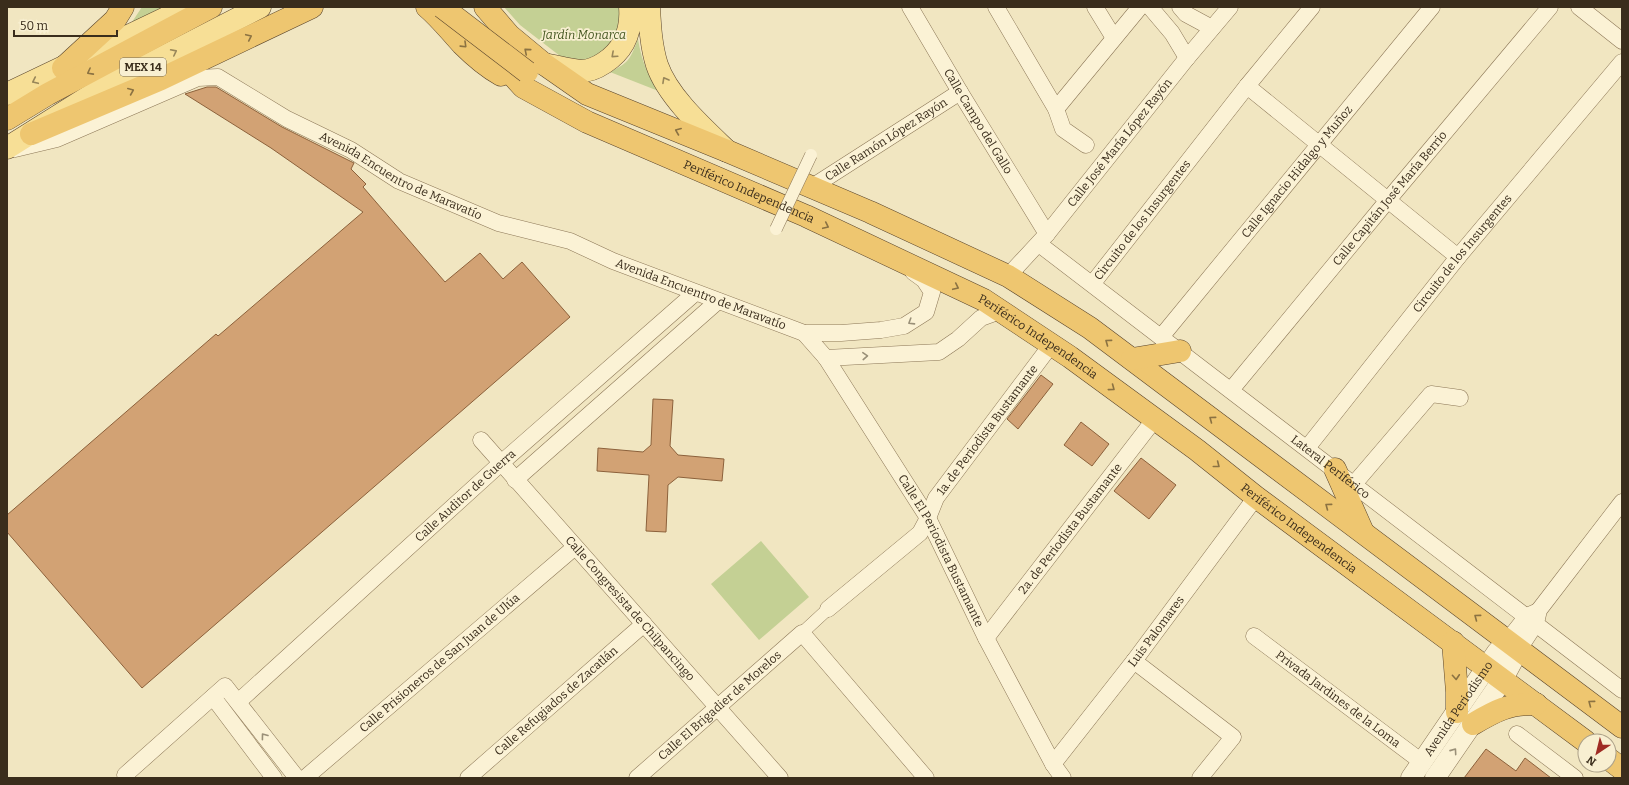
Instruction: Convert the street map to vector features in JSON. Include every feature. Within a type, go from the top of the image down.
[{"type":"highway","points":[[63,68],[115,20],[123,7]]},
{"type":"highway","points":[[7,119],[48,94],[211,7]]},
{"type":"highway","points":[[31,134],[161,78],[312,7]]},
{"type":"highway","points":[[427,7],[439,17],[462,44],[492,70],[531,75]]},
{"type":"highway","points":[[442,7],[552,90],[607,116],[802,198],[846,210],[870,212]]},
{"type":"highway","name":"Periférico Independencia","points":[[453,7],[587,122],[806,216],[984,300],[1070,357],[1154,420],[1197,450],[1256,497],[1577,735]]},
{"type":"highway","name":"Periférico Independencia","points":[[485,7],[508,35],[531,75],[586,94],[727,151],[870,212],[1008,276],[1090,328],[1622,727]]},
{"type":"highway","points":[[1132,359],[1180,352]]},
{"type":"highway","points":[[1336,469],[1362,532]]},
{"type":"highway","points":[[1453,642],[1457,692],[1465,718],[1520,704],[1536,704]]},
{"type":"main road","name":"MEX 14","points":[[7,94],[189,7]]},
{"type":"main road","name":"MEX 14","points":[[7,149],[101,89],[260,7]]},
{"type":"main road","points":[[531,75],[582,71],[598,68],[620,50],[628,33],[630,7]]},
{"type":"main road","points":[[649,7],[651,40],[657,66],[676,97],[693,118],[727,151]]},
{"type":"street","name":"Calle Campo del Gallo","points":[[910,7],[1043,239]]},
{"type":"street","points":[[996,7],[1056,109],[1063,129],[1086,145]]},
{"type":"street","points":[[1095,7],[1114,38]]},
{"type":"street","points":[[1056,109],[1140,7]]},
{"type":"street","points":[[1150,7],[1172,33],[1187,58]]},
{"type":"street","name":"Calle José María López Rayón","points":[[1008,276],[1043,239],[1187,58],[1230,7]]},
{"type":"street","name":"Circuito de los Insurgentes","points":[[1092,283],[1247,86],[1312,7]]},
{"type":"street","name":"Calle Ignacio Hidalgo y Muñoz","points":[[1162,337],[1432,7]]},
{"type":"street","name":"Calle Capitán José María Berrio","points":[[1231,390],[1550,7]]},
{"type":"street","points":[[1579,7],[1622,41]]},
{"type":"street","points":[[1172,33],[1183,10],[1212,28]]},
{"type":"street","name":"Circuito de los Insurgentes","points":[[1307,448],[1458,257],[1622,62]]},
{"type":"street","name":"Avenida Encuentro de Maravatío","points":[[7,149],[57,139],[198,78],[218,77],[287,119],[351,150],[398,181],[498,223],[570,241],[613,261],[804,333]]},
{"type":"street","points":[[1247,86],[1458,257]]},
{"type":"street","name":"Calle Ramón López Rayón","points":[[812,187],[960,92]]},
{"type":"street","points":[[776,229],[811,155]]},
{"type":"street","name":"Lateral Periférico","points":[[1043,239],[1092,283],[1180,352],[1354,484],[1534,616],[1622,690]]},
{"type":"street","points":[[804,333],[841,333],[881,330],[904,326],[926,312],[932,292],[924,280],[890,256]]},
{"type":"street","name":"Calle Auditor de Guerra","points":[[238,702],[500,464],[695,293]]},
{"type":"street","name":"Calle Auditor de Guerra","points":[[516,480],[718,301]]},
{"type":"street","points":[[826,358],[939,352],[958,339],[981,318],[1000,311]]},
{"type":"street","name":"Calle El Periodista Bustamante","points":[[804,333],[826,358],[928,518],[986,638],[1053,764],[1063,778]]},
{"type":"street","name":"1a. de Periodista Bustamante","points":[[928,518],[936,498],[1051,345]]},
{"type":"street","points":[[1354,484],[1431,394],[1460,398]]},
{"type":"street","name":"2a. de Periodista Bustamante","points":[[986,638],[1154,420]]},
{"type":"street","name":"Calle Congresista de Chilpancingo","points":[[481,440],[500,464],[516,480],[780,778]]},
{"type":"street","name":"Luis Palomares","points":[[1053,764],[1134,660],[1256,497]]},
{"type":"street","points":[[1514,645],[1534,616],[1622,502]]},
{"type":"street","points":[[926,778],[802,632],[920,533],[928,518]]},
{"type":"street","name":"Calle Prisioneros de San Juan de Ulúa","points":[[305,778],[575,547]]},
{"type":"street","name":"Calle Refugiados de Zacatlán","points":[[468,778],[644,624]]},
{"type":"street","name":"Calle El Brigadier de Morelos","points":[[640,777],[802,632]]},
{"type":"street","name":"Privada Jardines de la Loma","points":[[1254,636],[1416,770]]},
{"type":"street","name":"Avenida Periodismo","points":[[1435,778],[1465,718],[1514,645]]},
{"type":"street","points":[[1134,660],[1233,737],[1200,778]]},
{"type":"street","points":[[125,775],[225,686],[297,778]]},
{"type":"street","points":[[213,697],[266,775],[280,758]]},
{"type":"street","name":"Avenida Periodismo","points":[[1416,770],[1465,718]]},
{"type":"street","points":[[1516,734],[1575,778]]},
{"type":"green space","points":[[142,7],[165,7],[132,22]]},
{"type":"green space","name":"Jardín Monarca","points":[[504,7],[623,7],[615,46],[583,64],[560,56],[520,25]]},
{"type":"green space","points":[[638,39],[641,54],[646,67],[661,92],[610,72],[626,62]]},
{"type":"green space","points":[[761,541],[809,597],[759,640],[711,584]]},
{"type":"building","points":[[207,87],[216,87],[282,127],[354,163],[351,169],[366,184],[363,187],[445,282],[480,253],[503,279],[522,262],[570,317],[142,688],[7,532],[7,515],[216,334],[218,336],[363,212],[271,148],[185,94]]},
{"type":"building","points":[[1041,375],[1053,384],[1018,429],[1007,419]]},
{"type":"building","points":[[653,399],[673,400],[670,446],[678,455],[724,459],[722,481],[678,477],[668,485],[666,532],[646,531],[649,475],[597,471],[598,448],[643,452],[651,445]]},
{"type":"building","points":[[1081,422],[1109,444],[1092,466],[1064,445]]},
{"type":"building","points":[[1141,458],[1176,485],[1149,519],[1114,491]]},
{"type":"building","points":[[1486,749],[1516,771],[1525,758],[1551,778],[1464,778]]}]
